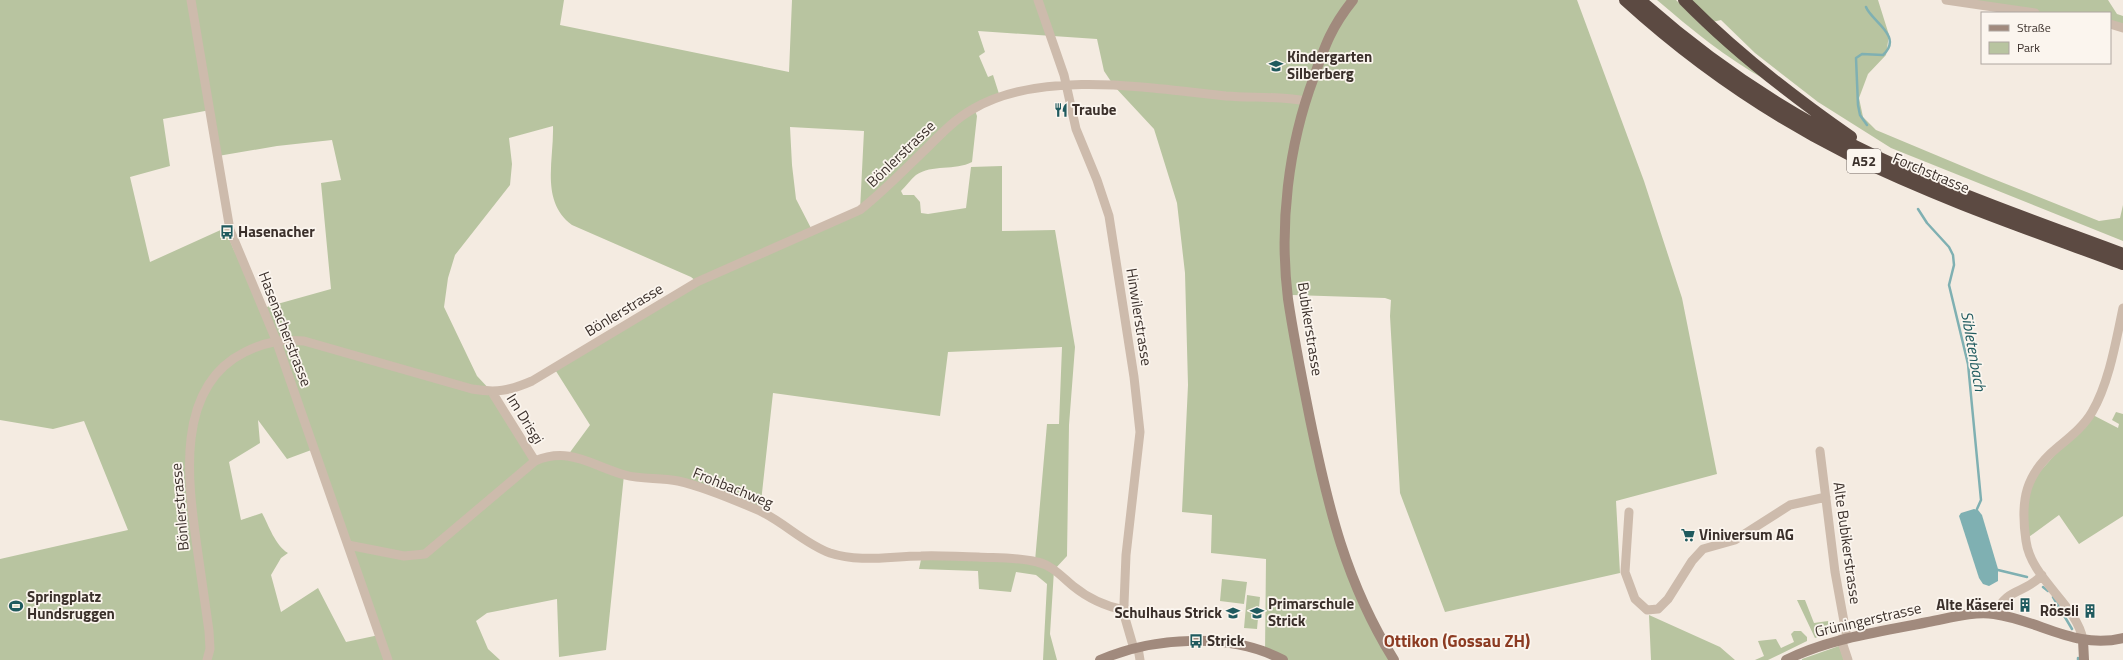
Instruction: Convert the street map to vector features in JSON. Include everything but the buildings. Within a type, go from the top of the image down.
[{"type":"highway","name":"Forchstrasse","points":[[1625,0],[1667,36],[1714,72],[1762,105],[1827,143],[1934,192],[2123,264]]},
{"type":"highway","name":"Forchstrasse","points":[[1640,0],[1689,41],[1756,89],[1810,122],[1885,160],[1955,191],[2123,254]]},
{"type":"highway","points":[[1684,0],[1730,44],[1776,83],[1885,160]]},
{"type":"main road","name":"Bubikerstrasse","points":[[1353,0],[1338,19],[1330,33],[1305,101],[1291,162],[1286,216],[1285,251],[1288,298],[1318,459],[1341,549],[1360,598],[1377,632],[1394,660]]},
{"type":"main road","name":"Grüningerstrasse","points":[[1786,660],[1816,647],[1844,638],[1972,614],[1995,614],[2083,640],[2104,641],[2123,638]]},
{"type":"main road","points":[[2083,640],[2084,660]]},
{"type":"main road","points":[[1100,660],[1136,648],[1186,641],[1209,641],[1251,648],[1283,660]]},
{"type":"street","name":"Hasenacherstrasse","points":[[192,0],[230,230],[276,340],[388,660]]},
{"type":"street","name":"Hinwilerstrasse","points":[[1038,0],[1059,59],[1074,123],[1097,180],[1110,222],[1139,408],[1140,439],[1126,555],[1124,610],[1140,660]]},
{"type":"street","points":[[1946,0],[2028,12]]},
{"type":"street","points":[[2111,24],[2123,28]]},
{"type":"street","name":"Bönlerstrasse","points":[[207,660],[210,648],[209,631],[191,499],[189,460],[194,424],[203,396],[212,380],[223,366],[254,348],[276,340],[298,340],[319,344],[472,389],[492,392],[514,389],[532,382],[697,282],[860,210],[877,197],[954,122],[974,108],[1004,96],[1066,84],[1154,88],[1305,101]]},
{"type":"street","points":[[2083,640],[2076,622],[2030,558],[2026,544],[2025,517],[2028,485],[2041,461],[2079,428],[2095,407],[2102,390],[2123,308]]},
{"type":"street","name":"Im Drisgi","points":[[492,392],[535,461]]},
{"type":"street","name":"Alte Bubikerstrasse","points":[[1820,451],[1848,660]]},
{"type":"street","name":"Frohbachweg","points":[[348,545],[404,556],[425,554],[535,461],[548,456],[568,455],[624,475],[677,481],[696,487],[760,511],[780,522],[815,546],[848,558],[868,559],[922,556],[1011,558],[1038,562],[1054,569],[1094,600],[1104,605],[1124,610]]},
{"type":"street","points":[[1628,512],[1625,572],[1635,599],[1647,610],[1658,609],[1668,599],[1692,561],[1703,549],[1735,540],[1790,505],[1826,497]]},
{"type":"street","points":[[1995,614],[2004,598],[2031,585],[2042,575]]},
{"type":"green space","points":[[0,0],[564,0],[560,25],[789,72],[792,0],[1577,0],[1644,181],[1682,298],[1717,474],[1616,501],[1620,573],[1445,612],[1400,493],[1390,316],[1391,300],[1385,298],[1293,295],[1288,298],[1343,556],[1394,660],[1283,660],[1265,652],[1266,559],[1211,553],[1212,515],[1182,512],[1188,385],[1185,273],[1177,203],[1154,129],[1114,86],[1104,71],[1097,39],[978,31],[985,52],[979,56],[988,77],[993,75],[1000,97],[974,108],[977,116],[972,162],[965,165],[936,168],[922,172],[916,175],[901,191],[903,195],[914,195],[920,202],[921,213],[928,214],[966,208],[971,167],[1002,166],[1002,231],[1055,230],[1075,347],[1069,425],[1067,556],[1054,570],[1050,634],[1057,660],[1043,660],[1047,584],[1036,575],[1016,572],[1011,592],[979,589],[978,571],[919,569],[922,555],[1035,561],[1047,424],[1059,424],[1062,347],[948,352],[940,416],[773,393],[760,511],[703,489],[624,475],[606,650],[559,657],[557,599],[487,613],[476,621],[488,649],[500,660],[0,660],[0,559],[128,530],[84,421],[53,429],[0,420]],"holes":[[[210,110],[218,156],[277,146],[332,140],[341,180],[321,183],[331,289],[263,308],[233,248],[225,228],[150,262],[130,177],[170,166],[163,119]],[[553,126],[551,166],[552,192],[562,215],[572,225],[691,277],[697,282],[554,368],[590,425],[568,455],[535,461],[492,392],[477,376],[444,307],[448,278],[455,255],[510,185],[512,164],[509,138]],[[790,127],[864,131],[860,210],[813,232],[796,199]],[[258,420],[287,459],[314,449],[379,635],[346,642],[318,588],[281,612],[271,575],[281,558],[288,553],[279,545],[262,513],[241,520],[229,462],[260,443]]]},
{"type":"green space","points":[[1657,0],[1676,0],[1701,25],[1766,80],[1723,53]]},
{"type":"green space","points":[[1687,0],[1878,0],[1889,35],[1886,55],[1868,74],[1859,98],[1863,117],[1876,130],[2099,221],[2120,218],[2123,205],[2123,241],[1891,148],[1818,102],[1755,53],[1721,20],[1708,23]]},
{"type":"green space","points":[[1964,0],[2108,0],[2117,14],[2123,16],[2123,28],[2111,24],[2111,12],[2030,12]]},
{"type":"green space","points":[[2116,412],[2123,414],[2123,516],[2079,544],[2059,515],[2026,539],[2028,485],[2091,414],[2118,428],[2119,424],[2112,420]]},
{"type":"green space","points":[[1222,579],[1247,582],[1244,604],[1220,601]]},
{"type":"green space","points":[[1247,595],[1260,597],[1257,629],[1244,628]]},
{"type":"green space","points":[[1797,600],[1805,600],[1814,623],[1828,621],[1831,632],[1815,638]]},
{"type":"green space","points":[[1649,615],[1720,647],[1735,660],[1651,660]]},
{"type":"green space","points":[[1794,631],[1801,631],[1807,637],[1807,641],[1768,660],[1755,660],[1764,656],[1758,641],[1776,639],[1781,648],[1794,642],[1791,634]]},
{"type":"green space","points":[[1839,646],[1844,660],[1802,660],[1802,659]]},
{"type":"water","points":[[1974,509],[1978,510],[1982,515],[1998,569],[1998,581],[1989,586],[1983,584],[1979,578],[1959,516],[1961,513]]},
{"type":"waterway","name":"Sibletenbach","points":[[1866,7],[1884,29],[1890,41],[1889,48],[1883,55],[1862,54],[1856,58],[1858,105],[1860,115],[1867,125]]},
{"type":"waterway","name":"Sibletenbach","points":[[1918,209],[1927,223],[1949,247],[1953,255],[1954,265],[1949,285],[1968,364],[1981,500],[1977,509]]},
{"type":"waterway","points":[[1998,570],[2027,577]]},
{"type":"waterway","points":[[2043,587],[2048,591]]},
{"type":"waterway","points":[[2053,597],[2072,629]]},
{"type":"place","name":"Kindergarten Silberberg","points":[[1276,66]]},
{"type":"place","name":"Traube","points":[[1061,110]]},
{"type":"place","name":"Hasenacher","points":[[227,232]]},
{"type":"place","name":"Viniversum AG","points":[[1688,535]]},
{"type":"place","name":"Alte Käserei","points":[[2025,605]]},
{"type":"place","name":"Springplatz Hundsruggen","points":[[16,606]]},
{"type":"place","name":"Rössli","points":[[2090,611]]},
{"type":"place","name":"Schulhaus Strick","points":[[1233,613]]},
{"type":"place","name":"Primarschule Strick","points":[[1257,613]]},
{"type":"place","name":"Strick","points":[[1196,641]]},
{"type":"district","name":"Ottikon (Gossau ZH)","points":[[1457,641]]}]
